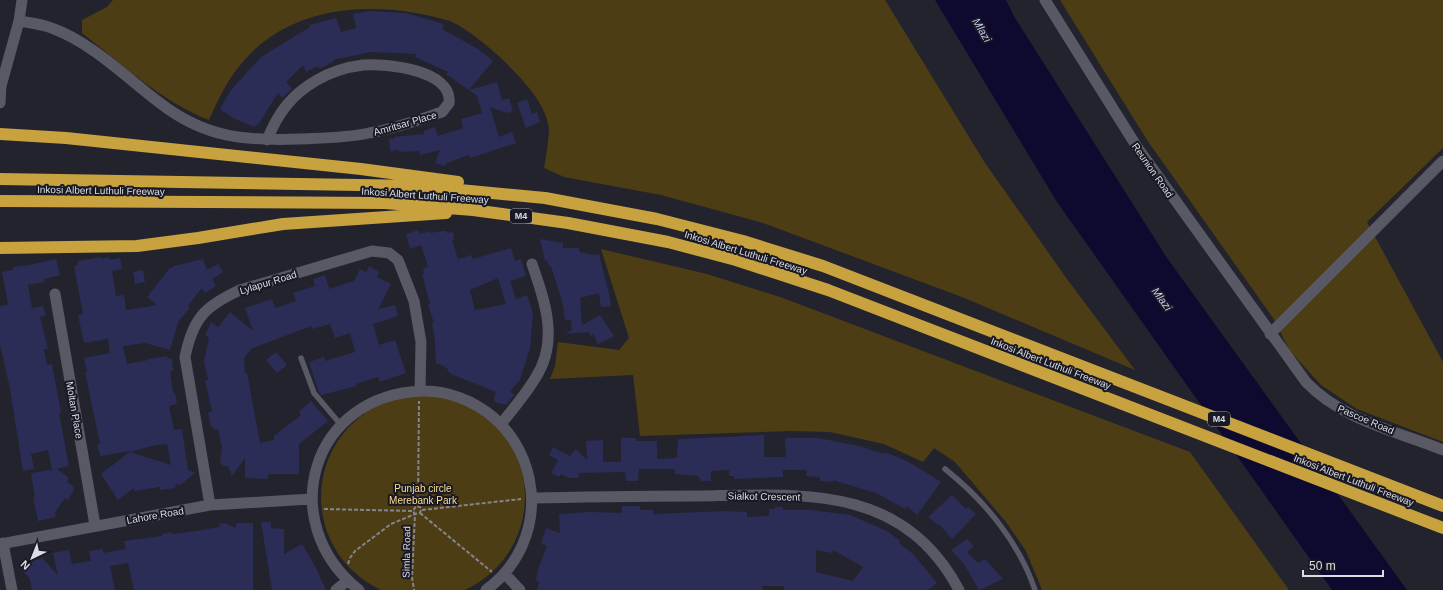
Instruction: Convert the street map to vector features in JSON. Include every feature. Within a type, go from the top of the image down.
[{"type":"highway","points":[[0,134],[66,138],[362,169],[449,181],[545,198]]},
{"type":"highway","name":"Inkosi Albert Luthuli Freeway","points":[[5,179],[418,186],[545,198],[657,219],[743,241],[823,266],[1443,506]]},
{"type":"highway","name":"Inkosi Albert Luthuli Freeway","points":[[0,201],[377,202],[473,210],[614,230],[668,242],[736,260],[828,290],[1443,528]]},
{"type":"highway","points":[[0,248],[137,246],[283,224],[370,217],[428,215],[473,210]]},
{"type":"street","points":[[0,103],[1,87],[19,21],[22,0]]},
{"type":"street","name":"Reunion Road","points":[[1045,0],[1137,147],[1270,334]]},
{"type":"street","name":"Amritsar Place","points":[[19,21],[53,28],[74,38],[172,112],[200,127],[234,137],[267,140],[358,135],[392,128],[442,112],[449,103],[449,96],[440,83],[419,72],[384,64],[352,67],[321,78],[301,91],[281,112],[267,140]]},
{"type":"street","points":[[1270,334],[1443,162]]},
{"type":"street","name":"Lylapur Road","points":[[210,505],[185,357],[190,337],[198,319],[209,307],[230,295],[240,290],[372,251],[389,253],[394,256],[400,265],[414,301],[421,342],[420,391]]},
{"type":"street","points":[[501,424],[537,377],[547,350],[548,321],[545,303],[532,264]]},
{"type":"street","name":"Moltan Place","points":[[55,294],[95,525]]},
{"type":"street","name":"Pascoe Road","points":[[1270,334],[1306,382],[1335,406],[1346,413],[1443,450]]},
{"type":"street","points":[[359,590],[336,569],[320,541],[312,504],[316,471],[327,444],[341,425],[358,411],[384,397],[398,393],[420,391],[448,394],[468,401],[486,411],[501,424],[512,437],[524,461],[530,482],[532,498],[528,532],[522,547],[505,574],[486,590]]},
{"type":"street","name":"Sialkot Crescent","points":[[532,498],[763,494],[835,499],[881,513],[911,531],[937,556],[959,590]]},
{"type":"street","name":"Lahore Road","points":[[2,543],[210,505],[312,504]]},
{"type":"street","points":[[2,543],[12,590]]},
{"type":"street","points":[[505,574],[520,590]]},
{"type":"street","points":[[336,590],[348,581]]},
{"type":"lane","points":[[301,358],[314,393],[341,425]]},
{"type":"lane","points":[[945,469],[967,487],[993,516],[1014,544],[1029,573],[1035,590]]},
{"type":"path","points":[[420,391],[418,419],[418,506],[421,510]]},
{"type":"path","points":[[421,510],[532,498]]},
{"type":"path","points":[[312,504],[413,511]]},
{"type":"path","points":[[413,511],[414,507],[418,506]]},
{"type":"path","points":[[420,513],[494,574],[505,574]]},
{"type":"path","points":[[348,581],[350,558],[355,551],[391,524],[420,513]]},
{"type":"path","name":"Simla Road","points":[[414,590],[412,577],[415,514]]},
{"type":"green space","points":[[113,0],[885,0],[985,163],[1067,279],[1135,370],[962,297],[763,223],[661,195],[564,177],[544,168],[549,132],[548,122],[539,101],[524,82],[501,58],[470,33],[450,21],[423,14],[395,10],[367,9],[338,11],[311,17],[286,28],[262,43],[242,63],[227,83],[209,120],[159,93],[82,33],[82,20],[107,7]]},
{"type":"green space","points":[[1060,0],[1443,0],[1443,148],[1367,222],[1443,362],[1443,442],[1357,409],[1321,385],[1290,351],[1273,318],[1147,140]]},
{"type":"green space","points":[[601,249],[707,274],[783,298],[1190,452],[1289,590],[1042,590],[1026,551],[1006,522],[955,462],[934,448],[923,462],[884,444],[830,432],[791,431],[640,436],[633,375],[550,379],[555,366],[558,342],[619,350],[629,338]]},
{"type":"green space","name":"Punjab circle Merebank Park","points":[[423,395],[443,397],[471,407],[488,418],[502,432],[517,458],[523,477],[525,497],[523,517],[513,545],[502,562],[488,576],[462,591],[443,597],[423,599],[403,597],[375,587],[358,576],[344,562],[329,536],[323,517],[321,497],[323,477],[333,449],[344,432],[358,418],[384,403],[403,397]]},
{"type":"water","name":"Mlazi","points":[[935,0],[1006,0],[1015,18],[1167,258],[1407,590],[1332,590],[1057,202]]},
{"type":"building","points":[[370,11],[406,13],[444,24],[442,29],[478,49],[493,61],[469,90],[446,74],[448,72],[415,57],[416,54],[371,52],[333,60],[333,62],[319,69],[318,66],[306,72],[303,65],[286,82],[292,89],[282,98],[278,93],[258,125],[257,124],[254,127],[233,118],[220,109],[231,90],[261,57],[310,27],[309,25],[336,18],[341,32],[356,28],[353,14]]},
{"type":"building","points":[[497,82],[502,100],[509,98],[513,111],[507,113],[490,107],[499,137],[512,132],[516,143],[470,158],[469,155],[447,163],[445,166],[435,163],[440,150],[420,155],[419,151],[390,151],[389,139],[394,139],[394,137],[424,134],[424,131],[435,127],[438,136],[463,128],[461,119],[482,113],[477,96],[469,90]]},
{"type":"building","points":[[527,99],[532,114],[537,112],[540,122],[526,128],[517,103]]},
{"type":"building","points":[[418,230],[420,234],[429,231],[430,233],[442,231],[446,231],[447,233],[453,232],[454,240],[452,240],[458,259],[471,255],[473,259],[511,248],[515,261],[521,259],[526,276],[510,281],[516,299],[527,295],[533,313],[530,348],[520,380],[510,391],[514,395],[506,405],[495,402],[494,399],[496,392],[451,374],[448,369],[445,368],[446,367],[436,363],[432,323],[434,323],[428,305],[430,304],[422,274],[424,274],[423,269],[428,266],[421,245],[410,249],[406,234]],"holes":[[[498,278],[506,304],[475,310],[470,290]]]},
{"type":"building","points":[[540,239],[563,243],[563,248],[579,248],[580,252],[595,255],[599,254],[611,306],[601,307],[599,293],[580,298],[582,325],[600,315],[614,336],[598,344],[593,334],[591,336],[589,332],[565,334],[572,330],[571,320],[565,320],[563,305],[551,266],[549,266],[547,260],[545,261]]},
{"type":"building","points":[[101,257],[101,259],[109,257],[109,260],[120,258],[122,269],[112,271],[116,296],[124,295],[126,310],[157,305],[147,297],[169,269],[174,266],[203,259],[207,270],[218,264],[223,272],[212,279],[216,286],[205,293],[202,288],[188,306],[190,308],[178,322],[170,350],[145,343],[123,346],[127,364],[168,356],[167,359],[172,358],[173,371],[170,371],[173,393],[175,393],[177,404],[169,406],[174,430],[182,429],[188,470],[195,473],[180,485],[176,484],[175,488],[160,490],[160,487],[134,491],[134,488],[118,500],[101,474],[131,451],[100,456],[97,444],[100,444],[85,372],[87,372],[84,358],[110,353],[108,339],[84,343],[78,315],[83,314],[74,266],[78,265],[78,261]],"holes":[[[167,444],[171,465],[130,452],[152,446]]]},
{"type":"building","points":[[56,259],[60,275],[44,279],[45,282],[28,285],[32,308],[43,306],[46,315],[40,317],[48,349],[44,349],[47,365],[52,364],[69,466],[52,470],[48,450],[31,454],[34,469],[23,471],[10,389],[0,344],[0,306],[8,305],[2,272],[13,270],[13,267]]},
{"type":"building","points":[[369,266],[379,272],[377,277],[391,284],[378,309],[395,305],[398,316],[373,324],[379,345],[395,340],[406,373],[380,382],[378,377],[356,384],[357,386],[321,395],[309,362],[324,357],[325,361],[355,352],[350,333],[335,338],[330,324],[313,329],[311,326],[251,349],[244,358],[245,374],[247,373],[260,443],[274,440],[274,436],[301,415],[299,412],[311,401],[328,421],[299,444],[299,474],[268,474],[268,479],[245,478],[245,458],[232,476],[228,466],[223,466],[220,463],[222,448],[218,429],[214,430],[213,426],[211,427],[208,412],[212,411],[205,381],[208,380],[204,361],[209,338],[205,335],[211,322],[218,327],[230,312],[253,331],[245,308],[272,299],[275,308],[296,301],[293,293],[315,286],[313,279],[325,275],[329,289],[354,281],[360,269],[366,272]]},
{"type":"building","points":[[143,270],[145,282],[135,284],[133,272]]},
{"type":"building","points":[[276,352],[287,365],[277,373],[266,360]]},
{"type":"building","points":[[764,435],[764,457],[786,457],[785,438],[818,438],[859,446],[884,454],[885,452],[909,462],[941,482],[917,515],[907,506],[905,509],[876,493],[833,480],[833,482],[820,481],[820,477],[806,476],[807,470],[783,470],[783,477],[734,479],[734,476],[729,476],[729,470],[711,471],[711,481],[701,481],[698,476],[675,474],[675,469],[639,469],[638,481],[626,481],[625,472],[579,473],[578,478],[569,478],[561,474],[559,477],[551,473],[558,460],[549,455],[553,447],[570,456],[576,449],[587,460],[586,441],[603,440],[603,462],[621,462],[621,438],[636,438],[636,441],[657,441],[657,459],[677,457],[678,439]]},
{"type":"building","points":[[57,469],[69,478],[67,482],[73,486],[74,490],[68,500],[65,498],[55,512],[56,517],[38,521],[33,497],[35,497],[31,473]]},
{"type":"building","points":[[952,495],[966,509],[968,507],[976,514],[952,539],[939,524],[938,525],[928,517]]},
{"type":"building","points":[[622,506],[640,506],[640,510],[653,510],[653,514],[725,511],[747,512],[747,517],[769,516],[769,509],[783,507],[783,510],[811,510],[850,515],[887,531],[900,541],[899,543],[913,554],[937,583],[928,590],[784,590],[784,586],[762,586],[763,590],[537,590],[539,581],[536,581],[538,569],[547,546],[541,544],[546,528],[560,533],[559,514],[590,512],[622,513]],"holes":[[[816,550],[832,553],[833,550],[863,567],[853,581],[816,572]]]},
{"type":"building","points":[[261,522],[271,522],[271,528],[284,529],[284,554],[302,544],[316,568],[326,590],[272,590]]},
{"type":"building","points":[[225,523],[236,528],[236,523],[253,523],[253,590],[134,590],[128,563],[110,566],[115,590],[32,590],[30,579],[23,571],[36,559],[38,560],[42,558],[58,575],[53,553],[69,550],[72,564],[91,561],[89,551],[103,549],[103,553],[126,549],[124,541],[162,536],[162,534],[172,532],[173,534],[220,527],[219,524]]},
{"type":"building","points":[[967,539],[974,546],[967,552],[978,563],[985,559],[1003,579],[979,590],[964,564],[951,550]]}]
